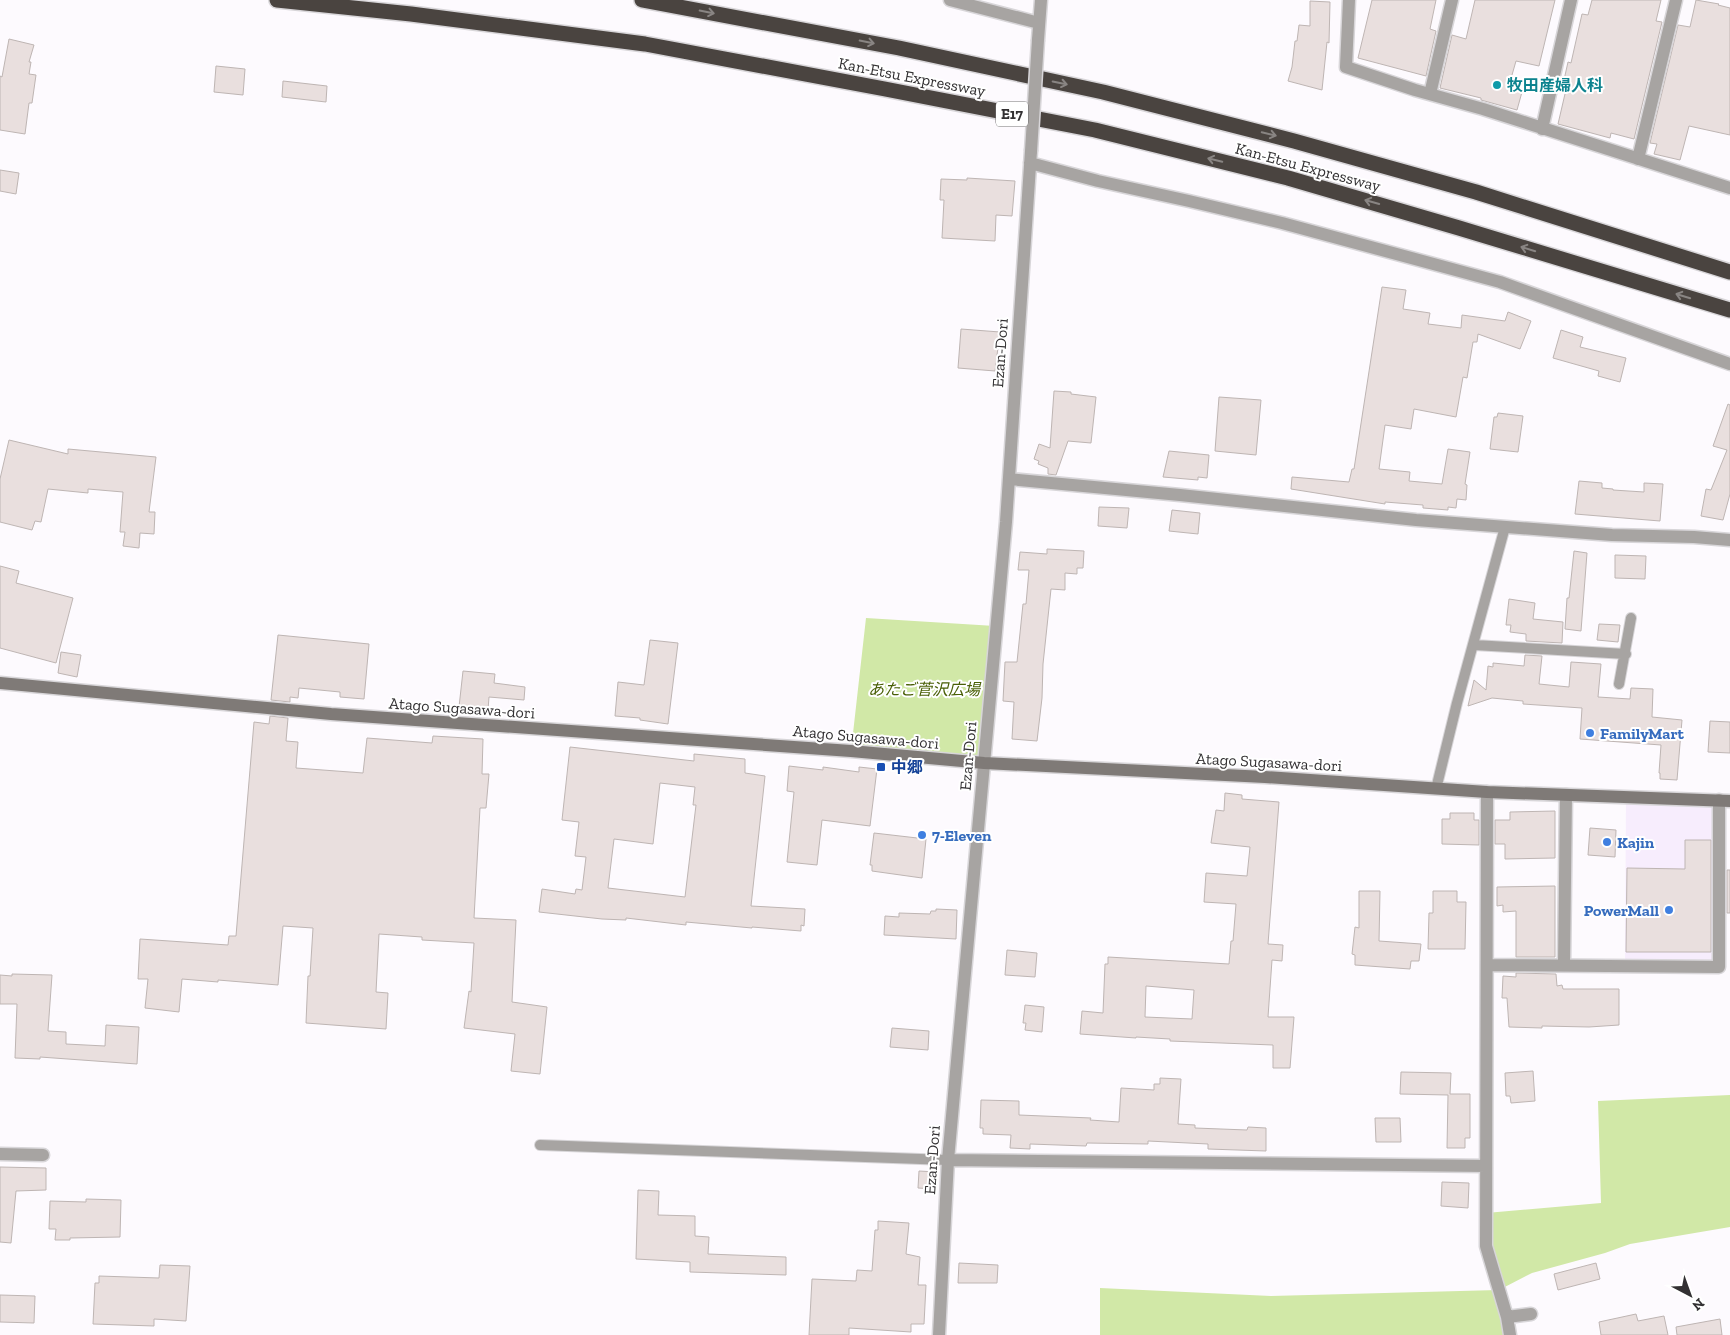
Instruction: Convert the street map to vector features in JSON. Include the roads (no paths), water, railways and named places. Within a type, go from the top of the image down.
[{"type":"highway","name":"Kan-Etsu Expressway","points":[[277,0],[411,14],[645,44],[885,88],[1095,130],[1288,178],[1730,310]]},
{"type":"highway","name":"Kan-Etsu Expressway","points":[[642,0],[899,48],[1103,92],[1294,141],[1457,187],[1730,272]]},
{"type":"street","points":[[950,0],[1039,23]]},
{"type":"street","points":[[1041,0],[1031,157],[1098,181],[1273,221],[1500,282],[1730,364]]},
{"type":"street","points":[[1349,0],[1346,67],[1730,188]]},
{"type":"street","points":[[1430,94],[1452,0]]},
{"type":"street","points":[[1542,129],[1572,0]]},
{"type":"street","points":[[1638,159],[1676,0]]},
{"type":"street","name":"Ezan-Dori","points":[[940,1335],[948,1160],[1009,479],[1031,157]]},
{"type":"street","points":[[1009,479],[1416,520],[1612,535],[1730,540]]},
{"type":"street","name":"Atago Sugasawa-dori","points":[[0,683],[331,714],[851,751],[984,763],[1265,777],[1487,792],[1725,800]]},
{"type":"street","points":[[1487,792],[1486,1246],[1507,1317],[1510,1335]]},
{"type":"street","points":[[1564,965],[1566,795]]},
{"type":"street","points":[[1488,965],[1719,967],[1725,800]]},
{"type":"street","points":[[0,1154],[43,1155]]},
{"type":"street","points":[[948,1160],[1486,1166]]},
{"type":"street","points":[[1507,1317],[1532,1314]]},
{"type":"lane","points":[[1436,789],[1457,703],[1505,527]]},
{"type":"lane","points":[[1620,684],[1632,618]]},
{"type":"lane","points":[[1474,645],[1626,654]]},
{"type":"lane","points":[[540,1144],[948,1160]]},
{"type":"place","name":"牧田産婦人科","points":[[1497,85]]},
{"type":"place","name":"FamilyMart","points":[[1590,733]]},
{"type":"place","name":"中郷","points":[[881,767]]},
{"type":"place","name":"7-Eleven","points":[[922,835]]},
{"type":"place","name":"Kajin","points":[[1607,842]]},
{"type":"place","name":"PowerMall","points":[[1669,910]]},
{"type":"park label","name":"あたご菅沢広場","points":[[924,689]]}]
